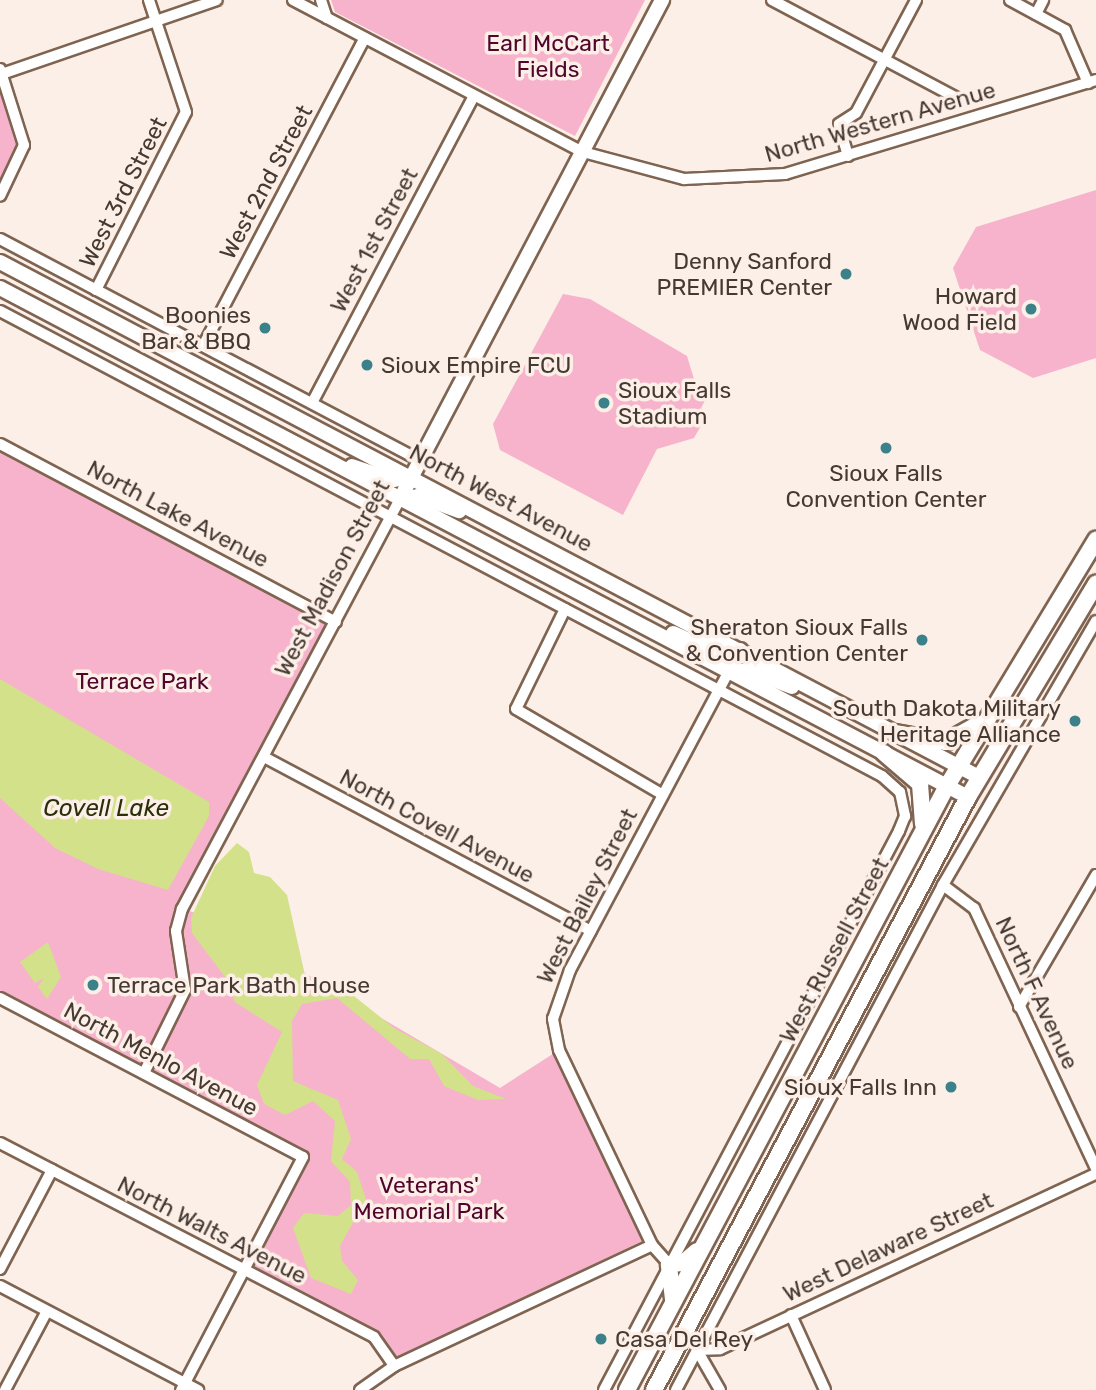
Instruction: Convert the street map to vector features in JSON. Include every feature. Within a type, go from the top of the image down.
[{"type":"highway","name":"West Russell Street","points":[[628,1390],[958,766],[1096,540]]},
{"type":"highway","name":"West Russell Street","points":[[654,1390],[968,797],[1096,584]]},
{"type":"highway","points":[[896,733],[930,742],[955,740],[991,709]]},
{"type":"highway","points":[[884,753],[915,778],[926,805],[903,869]]},
{"type":"highway","points":[[669,1311],[676,1283],[669,1265],[689,1260],[716,1222]]},
{"type":"main road","name":"West Madison Street","points":[[400,499],[662,0]]},
{"type":"main road","name":"North West Avenue","points":[[0,262],[979,777]]},
{"type":"main road","name":"North West Avenue","points":[[0,288],[968,797]]},
{"type":"main road","points":[[327,461],[393,480],[411,477]]},
{"type":"main road","points":[[400,499],[418,496],[488,517]]},
{"type":"main road","points":[[613,611],[711,650],[740,650]]},
{"type":"main road","points":[[728,672],[747,670],[820,694]]},
{"type":"street","points":[[149,0],[156,21]]},
{"type":"street","points":[[0,196],[24,145],[1,72],[217,0]]},
{"type":"street","name":"North Western Avenue","points":[[293,0],[583,152],[648,174],[721,181],[785,174],[1092,82]]},
{"type":"street","points":[[321,0],[327,18]]},
{"type":"street","points":[[772,0],[957,98]]},
{"type":"street","points":[[848,156],[839,124],[856,113],[916,0]]},
{"type":"street","points":[[1010,0],[1072,37],[1092,82]]},
{"type":"street","points":[[1036,14],[1043,0]]},
{"type":"street","name":"West 3rd Street","points":[[96,290],[186,112],[156,21]]},
{"type":"street","name":"West 2nd Street","points":[[203,346],[365,38]]},
{"type":"street","name":"West 1st Street","points":[[312,403],[474,96]]},
{"type":"street","name":"North West Avenue","points":[[0,239],[420,460]]},
{"type":"street","points":[[0,312],[718,690]]},
{"type":"street","name":"North Lake Avenue","points":[[0,444],[336,622]]},
{"type":"street","name":"West Madison Street","points":[[144,1073],[185,990],[177,920],[400,499]]},
{"type":"street","points":[[565,609],[519,696],[519,714],[663,795]]},
{"type":"street","points":[[676,1390],[943,885],[1096,621]]},
{"type":"street","name":"West Bailey Street","points":[[669,1265],[652,1245],[554,1036],[559,994],[740,650]]},
{"type":"street","name":"West Russell Street","points":[[604,1390],[899,831],[903,800],[882,776],[718,690]]},
{"type":"street","name":"North Covell Avenue","points":[[264,757],[591,931]]},
{"type":"street","points":[[1019,1007],[1096,875]]},
{"type":"street","name":"North F Avenue","points":[[943,885],[974,908],[1096,1168]]},
{"type":"street","name":"North Menlo Avenue","points":[[0,998],[303,1157],[244,1270]]},
{"type":"street","points":[[840,1037],[858,1046]]},
{"type":"street","name":"North Walts Avenue","points":[[0,1143],[374,1337],[394,1366]]},
{"type":"street","points":[[0,1269],[52,1170]]},
{"type":"street","name":"West Delaware Street","points":[[697,1350],[720,1349],[1096,1174]]},
{"type":"street","points":[[360,1390],[394,1366],[652,1245]]},
{"type":"street","points":[[183,1387],[244,1270]]},
{"type":"street","points":[[0,1286],[183,1387],[198,1390]]},
{"type":"street","points":[[5,1390],[47,1311]]},
{"type":"street","points":[[792,1315],[825,1390]]},
{"type":"street","points":[[697,1350],[720,1390]]},
{"type":"green space","name":"Earl McCart Fields","points":[[331,0],[645,0],[575,136],[335,12]]},
{"type":"green space","points":[[0,69],[22,136],[0,196]]},
{"type":"green space","name":"Howard Wood Field","points":[[1096,190],[1096,358],[1033,378],[980,350],[953,268],[976,227]]},
{"type":"green space","name":"Sioux Falls Stadium","points":[[563,294],[590,299],[687,356],[697,389],[707,397],[701,408],[708,413],[694,438],[657,449],[623,515],[500,450],[493,424]]},
{"type":"green space","points":[[0,444],[336,622],[184,909],[215,920],[500,1088],[559,1050],[642,1241],[398,1358],[376,1331],[244,1270],[303,1157],[0,998]]},
{"type":"water","name":"Covell Lake","points":[[0,679],[209,802],[209,816],[168,890],[98,869],[55,848],[0,798]]},
{"type":"water","name":"Covell Lake","points":[[237,843],[249,852],[254,873],[270,877],[287,895],[309,993],[349,992],[394,1028],[442,1054],[473,1086],[506,1099],[478,1100],[444,1086],[429,1059],[410,1059],[337,998],[302,1004],[292,1021],[293,1081],[338,1100],[351,1139],[342,1159],[357,1172],[366,1199],[340,1246],[342,1261],[358,1280],[351,1294],[311,1278],[293,1228],[304,1213],[338,1216],[351,1205],[350,1182],[331,1161],[335,1121],[313,1101],[285,1115],[264,1104],[257,1085],[282,1032],[235,1002],[228,981],[192,933],[191,918],[215,866]]},
{"type":"water","points":[[48,942],[61,977],[47,999],[38,987],[44,978],[35,983],[20,962]]},
{"type":"place","name":"Denny Sanford PREMIER Center","points":[[846,274]]},
{"type":"place","name":"Howard Wood Field","points":[[1031,309]]},
{"type":"place","name":"Boonies Bar & BBQ","points":[[265,328]]},
{"type":"place","name":"Sioux Empire FCU","points":[[367,365]]},
{"type":"place","name":"Sioux Falls Stadium","points":[[604,403]]},
{"type":"place","name":"Sioux Falls Convention Center","points":[[886,448]]},
{"type":"place","name":"Sheraton Sioux Falls & Convention Center","points":[[922,640]]},
{"type":"place","name":"South Dakota Military Heritage Alliance","points":[[1075,721]]},
{"type":"place","name":"Terrace Park Bath House","points":[[93,985]]},
{"type":"place","name":"Sioux Falls Inn","points":[[951,1087]]},
{"type":"place","name":"Casa Del Rey","points":[[601,1339]]},
{"type":"park label","name":"Terrace Park","points":[[142,681]]},
{"type":"park label","name":"Veterans' Memorial Park","points":[[429,1198]]}]
